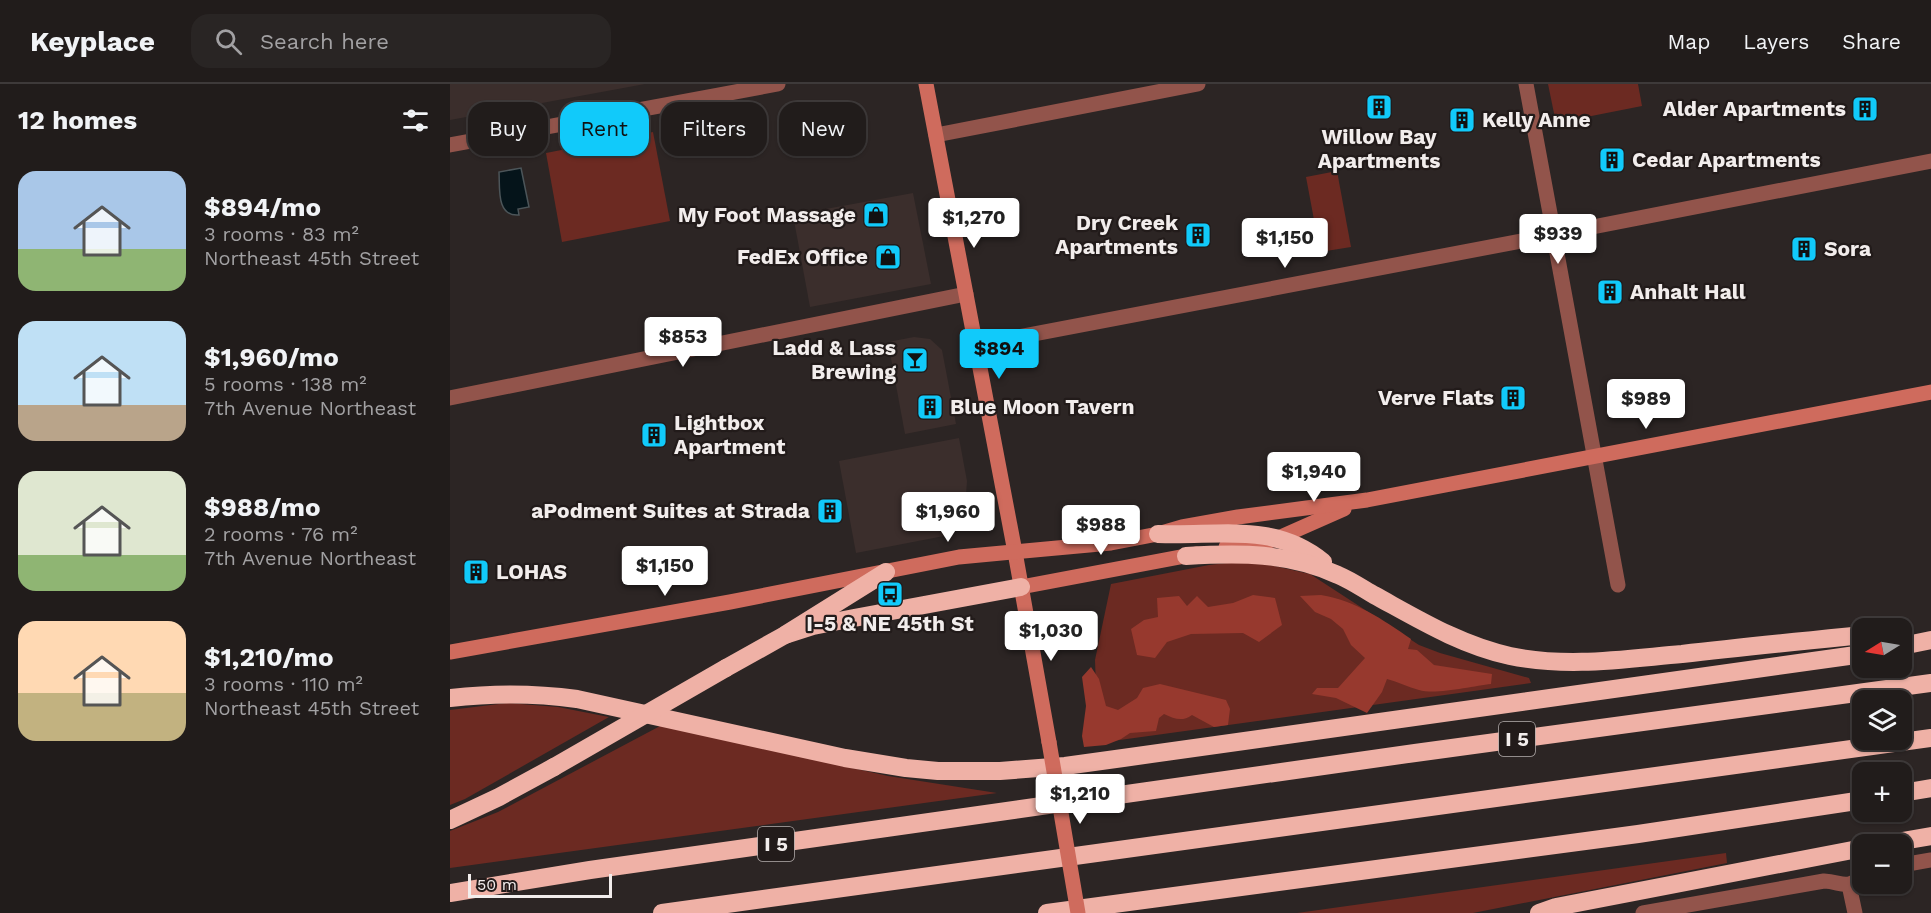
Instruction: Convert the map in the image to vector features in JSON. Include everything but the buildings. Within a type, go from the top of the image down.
[{"type":"highway","points":[[1158,534],[1241,532],[1276,539],[1314,555],[1338,575]]},
{"type":"highway","points":[[1186,556],[1239,553],[1267,555],[1306,564],[1338,575],[1465,643],[1534,660],[1585,663],[1852,636]]},
{"type":"highway","points":[[450,819],[499,797],[554,767],[785,635],[886,572]]},
{"type":"highway","points":[[785,635],[813,626],[1021,587]]},
{"type":"highway","points":[[1912,634],[1931,633]]},
{"type":"highway","points":[[1912,644],[1931,640]]},
{"type":"highway","points":[[450,698],[505,693],[553,695],[875,764],[938,771],[1000,771],[1065,766],[1852,656]]},
{"type":"highway","name":"I 5","points":[[450,893],[601,868],[1931,683]]},
{"type":"highway","points":[[662,913],[1931,738]]},
{"type":"highway","points":[[1912,791],[1931,788]]},
{"type":"highway","points":[[1047,913],[1638,834],[1852,802]]},
{"type":"highway","points":[[1912,839],[1931,836]]},
{"type":"highway","points":[[1539,913],[1578,902],[1852,850]]},
{"type":"highway","points":[[1129,913],[1247,887]]},
{"type":"main road","points":[[926,84],[1015,552],[1078,913]]},
{"type":"main road","points":[[450,652],[959,557],[1089,546],[1238,517],[1367,500],[1931,392]]},
{"type":"main road","points":[[1021,587],[1222,548],[1255,545],[1276,539],[1367,500]]},
{"type":"street","points":[[450,145],[778,84]]},
{"type":"street","points":[[936,135],[1198,84]]},
{"type":"street","points":[[1526,84],[1552,224]]},
{"type":"street","points":[[1567,232],[1931,161]]},
{"type":"street","points":[[1552,224],[1562,225],[1567,232],[1565,243],[1557,248],[1547,246],[1542,237],[1546,227],[1552,224]]},
{"type":"street","points":[[976,345],[1542,237]]},
{"type":"street","points":[[1557,248],[1618,585]]},
{"type":"street","points":[[450,398],[966,294]]},
{"type":"street","points":[[1912,864],[1931,860]]},
{"type":"street","points":[[1643,913],[1824,881],[1849,885],[1852,883]]},
{"type":"street","points":[[1849,885],[1854,913]]},
{"type":"shaded area","points":[[450,84],[645,84],[548,102],[468,102],[468,117],[450,120]]},
{"type":"shaded area","points":[[1548,84],[1638,84],[1642,106],[1556,123]]},
{"type":"shaded area","points":[[653,132],[670,221],[562,242],[547,156],[548,153],[560,150],[560,156],[649,156],[649,133]]},
{"type":"shaded area","points":[[521,168],[529,207],[518,209],[519,215],[506,211],[503,206],[499,172]]},
{"type":"shaded area","points":[[1337,171],[1351,247],[1320,252],[1306,177]]},
{"type":"shaded area","points":[[913,193],[931,284],[810,307],[793,215]]},
{"type":"shaded area","points":[[914,337],[930,339],[942,350],[956,424],[905,434],[888,342]]},
{"type":"shaded area","points":[[959,438],[967,481],[966,495],[961,511],[944,536],[856,553],[839,461]]},
{"type":"shaded area","points":[[1236,562],[1257,562],[1310,574],[1419,645],[1529,678],[1531,683],[1098,743],[1095,660],[1111,584]]},
{"type":"shaded area","points":[[1253,595],[1275,598],[1282,625],[1259,642],[1243,633],[1191,634],[1167,642],[1155,658],[1137,655],[1131,629],[1144,620],[1158,617],[1157,598],[1179,596],[1187,606],[1197,596],[1208,607],[1233,603]]},
{"type":"shaded area","points":[[1321,595],[1357,606],[1379,618],[1411,639],[1408,649],[1417,650],[1434,665],[1492,674],[1491,684],[1445,691],[1426,691],[1387,679],[1382,692],[1367,713],[1336,698],[1312,694],[1317,688],[1338,688],[1365,658],[1351,645],[1343,629],[1331,619],[1315,612],[1300,596]]},
{"type":"shaded area","points":[[1091,667],[1099,679],[1106,706],[1118,710],[1137,698],[1143,688],[1160,684],[1226,700],[1230,709],[1228,725],[1214,727],[1192,715],[1178,719],[1164,714],[1159,718],[1156,731],[1130,733],[1106,745],[1084,747],[1082,736],[1086,706],[1082,677]]},
{"type":"shaded area","points":[[507,703],[558,707],[609,717],[465,799],[450,805],[450,710]]},
{"type":"shaded area","points":[[662,725],[888,776],[997,793],[450,868],[450,831],[498,812]]},
{"type":"shaded area","points":[[1726,853],[1727,863],[1473,913],[1297,913]]},
{"type":"place","name":"Willow Bay Apartments","points":[[1379,107]]},
{"type":"place","name":"Alder Apartments","points":[[1865,109]]},
{"type":"place","name":"Kelly Anne","points":[[1462,120]]},
{"type":"place","name":"Cedar Apartments","points":[[1612,160]]},
{"type":"place","name":"My Foot Massage","points":[[876,215]]},
{"type":"place","name":"Dry Creek Apartments","points":[[1198,235]]},
{"type":"place","name":"Sora","points":[[1804,249]]},
{"type":"place","name":"FedEx Office","points":[[888,257]]},
{"type":"place","name":"Anhalt Hall","points":[[1610,292]]},
{"type":"place","name":"Ladd & Lass Brewing","points":[[915,360]]},
{"type":"place","name":"Verve Flats","points":[[1513,398]]},
{"type":"place","name":"Blue Moon Tavern","points":[[930,407]]},
{"type":"place","name":"Lightbox Apartment","points":[[654,435]]},
{"type":"place","name":"aPodment Suites at Strada","points":[[830,511]]},
{"type":"place","name":"LOHAS","points":[[476,572]]},
{"type":"place","name":"I-5 & NE 45th St","points":[[890,594]]}]
